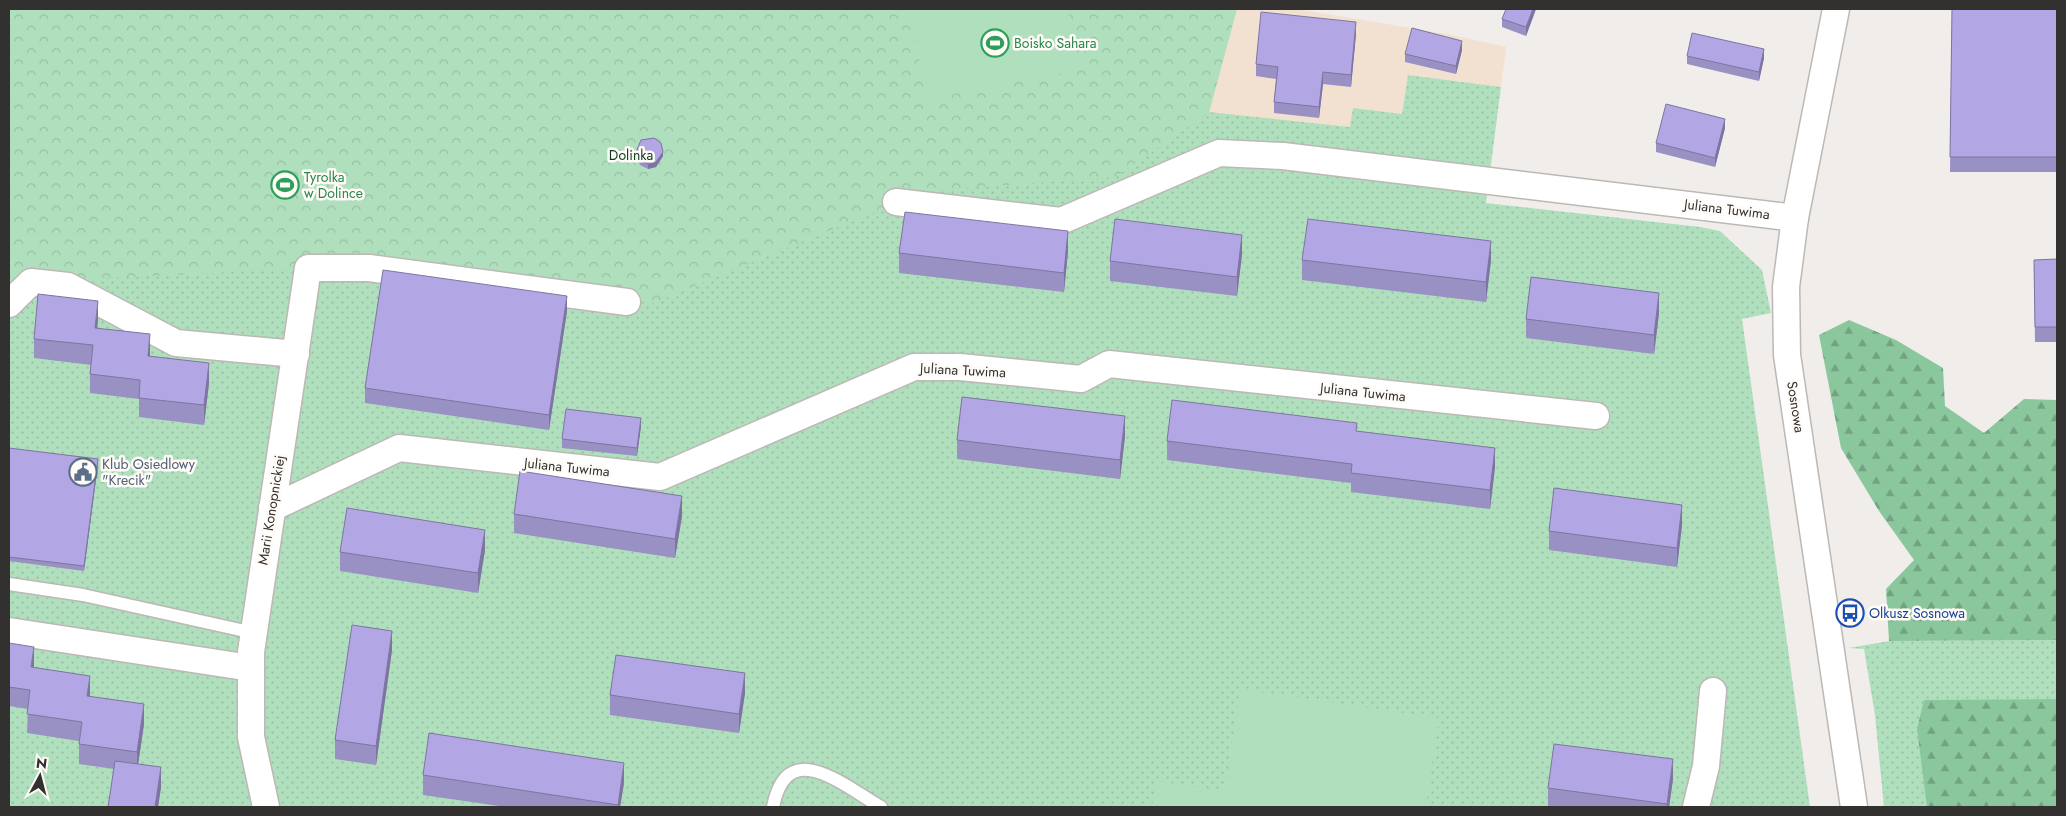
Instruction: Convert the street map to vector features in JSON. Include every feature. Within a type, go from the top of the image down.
[{"type":"street","name":"Sosnowa","points":[[1836,9],[1795,218],[1786,286],[1787,355],[1854,807]]},
{"type":"street","name":"Juliana Tuwima","points":[[896,202],[1061,221],[1220,153],[1283,156],[1795,218]]},
{"type":"street","name":"Marii Konopnickiej","points":[[266,807],[252,737],[251,668],[254,633],[308,268],[368,268],[627,302]]},
{"type":"street","points":[[9,304],[30,282],[68,286],[176,343],[296,354]]},
{"type":"street","name":"Juliana Tuwima","points":[[272,508],[399,448],[660,478],[914,368],[960,367],[1081,379],[1109,364],[1596,416]]},
{"type":"street","points":[[9,631],[251,668]]},
{"type":"street","points":[[1696,807],[1706,766],[1713,692]]},
{"type":"lane","points":[[9,584],[83,595],[254,633]]},
{"type":"lane","points":[[773,807],[778,788],[785,777],[794,770],[805,768],[818,770],[881,807]]},
{"type":"shaded area","points":[[1222,9],[1297,9],[1447,34],[1506,47],[1501,87],[1408,75],[1402,115],[1353,108],[1351,127],[1209,113]]},
{"type":"green space","points":[[9,9],[1209,112],[1350,127],[1353,108],[1402,114],[1408,75],[1501,87],[1486,203],[1700,227],[1720,231],[1762,270],[1771,313],[1742,319],[1810,807],[9,807]]},
{"type":"green space","name":"Dolinka","points":[[9,9],[1237,9],[1209,113],[1115,177],[926,191],[653,303],[308,268],[31,282],[9,280]]},
{"type":"green space","name":"Boisko Sahara","points":[[944,9],[1068,9],[1080,70],[927,99],[910,15]]},
{"type":"green space","points":[[1849,320],[1896,340],[1943,368],[1945,406],[1984,433],[2024,399],[2057,400],[2057,640],[1889,641],[1886,589],[1914,560],[1879,511],[1841,448],[1819,335]]},
{"type":"green space","points":[[2057,640],[2057,807],[1884,807],[1875,715],[1864,649],[1849,648],[1889,641]]},
{"type":"green space","points":[[1240,689],[1439,718],[1426,807],[1152,807],[1156,781],[1225,791]]},
{"type":"green space","points":[[2057,699],[2057,807],[1927,807],[1917,729],[1924,700]]},
{"type":"building","points":[[1506,9],[1533,9],[1526,27],[1502,19]]},
{"type":"building","points":[[1952,9],[2057,9],[2057,157],[1950,157]]},
{"type":"building","points":[[1261,12],[1356,22],[1351,75],[1323,72],[1319,107],[1274,102],[1278,67],[1256,64]]},
{"type":"building","points":[[1412,28],[1462,41],[1456,66],[1405,54]]},
{"type":"building","points":[[1692,33],[1764,49],[1759,72],[1687,56]]},
{"type":"building","points":[[1666,104],[1725,119],[1715,158],[1656,143]]},
{"type":"building","points":[[654,138],[661,143],[663,152],[656,162],[648,164],[640,160],[636,152],[641,140]]},
{"type":"building","points":[[905,212],[1068,231],[1064,273],[899,253]]},
{"type":"building","points":[[1115,219],[1242,235],[1237,277],[1110,261]]},
{"type":"building","points":[[1308,219],[1491,241],[1486,282],[1302,260]]},
{"type":"building","points":[[2057,259],[2057,327],[2035,327],[2034,260]]},
{"type":"building","points":[[383,270],[567,296],[549,415],[365,388]]},
{"type":"building","points":[[1531,277],[1659,293],[1654,335],[1526,319]]},
{"type":"building","points":[[38,294],[98,301],[95,328],[150,334],[148,356],[209,363],[204,405],[139,398],[140,380],[90,374],[93,345],[34,339]]},
{"type":"building","points":[[962,397],[1125,416],[1120,460],[957,440]]},
{"type":"building","points":[[1172,400],[1357,423],[1356,431],[1495,448],[1490,490],[1351,473],[1352,464],[1167,441]]},
{"type":"building","points":[[566,409],[641,418],[637,448],[562,439]]},
{"type":"building","points":[[9,448],[98,459],[84,566],[9,557]]},
{"type":"building","points":[[520,471],[682,496],[675,539],[514,514]]},
{"type":"building","points":[[1554,488],[1682,505],[1677,548],[1549,531]]},
{"type":"building","points":[[347,508],[485,530],[478,573],[340,552]]},
{"type":"building","points":[[352,625],[392,631],[376,746],[335,740]]},
{"type":"building","points":[[9,643],[34,647],[31,667],[90,676],[87,696],[144,704],[137,752],[79,744],[82,722],[27,714],[30,690],[9,687]]},
{"type":"building","points":[[616,655],[745,673],[739,714],[610,695]]},
{"type":"building","points":[[429,733],[624,763],[618,805],[423,775]]},
{"type":"building","points":[[1554,744],[1673,759],[1667,804],[1548,788]]},
{"type":"building","points":[[115,761],[161,767],[155,807],[108,807]]},
{"type":"place","name":"Boisko Sahara","points":[[995,43]]},
{"type":"place","name":"Tyrolka w Dolince","points":[[285,185]]},
{"type":"place","name":"Klub Osiedlowy \"Krecik\"","points":[[83,472]]},
{"type":"place","name":"Olkusz Sosnowa","points":[[1850,613]]}]
